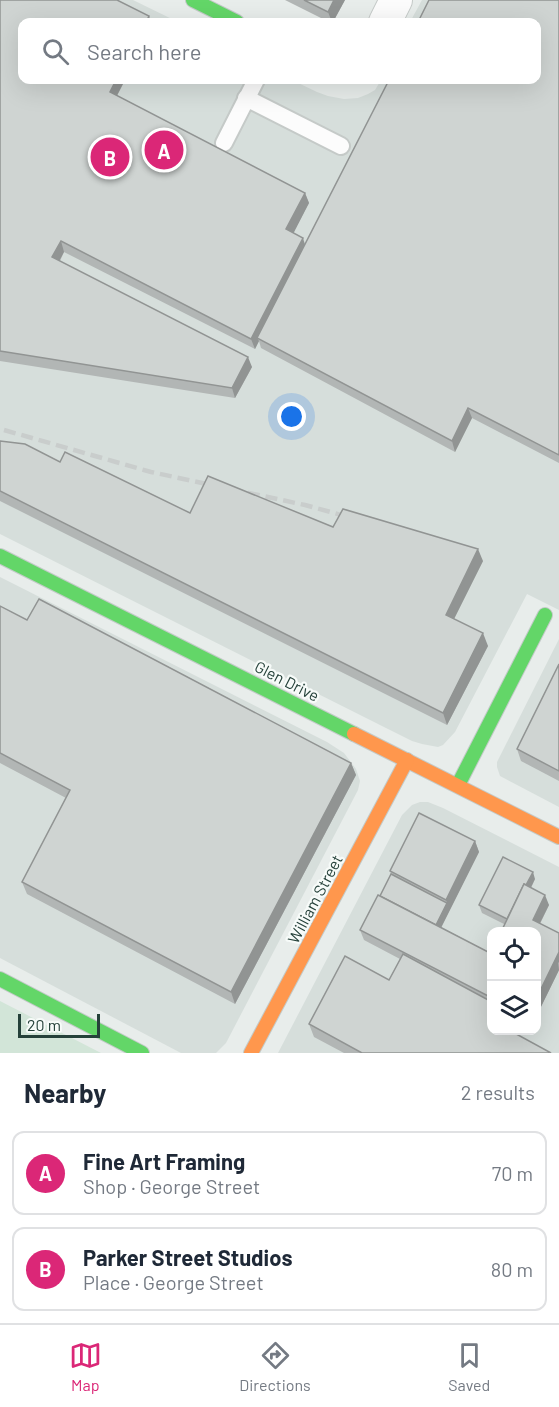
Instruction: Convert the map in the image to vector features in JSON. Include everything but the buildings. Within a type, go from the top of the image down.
[{"type":"street","points":[[193,0],[229,18]]},
{"type":"street","points":[[387,18],[396,0]]},
{"type":"street","name":"Glen Drive","points":[[0,556],[559,837]]},
{"type":"street","points":[[458,785],[545,615]]},
{"type":"street","name":"William Street","points":[[251,1053],[407,760]]},
{"type":"street","points":[[0,979],[142,1053]]},
{"type":"lane","points":[[224,143],[254,84]]},
{"type":"lane","points":[[246,98],[340,146]]},
{"type":"shaded area","points":[[0,0],[133,0],[170,18],[18,18],[18,84],[300,84],[328,96],[344,99],[358,98],[368,94],[375,90],[379,84],[541,84],[541,18],[412,18],[422,0],[559,0],[559,610],[527,594],[455,732],[443,745],[438,747],[412,741],[0,534]]},
{"type":"shaded area","points":[[0,577],[327,742],[344,753],[356,769],[360,781],[358,790],[226,1043],[216,1053],[181,1053],[0,958]]},
{"type":"shaded area","points":[[559,639],[559,807],[500,776],[497,762]]},
{"type":"shaded area","points":[[428,802],[559,867],[559,1053],[278,1053],[402,815],[412,805]]},
{"type":"green space","points":[[0,1001],[101,1053],[0,1053]]},
{"type":"railway","points":[[4,430],[151,472],[305,505],[356,519]]},
{"type":"traffic: fast","points":[[193,0],[229,18]]},
{"type":"traffic: fast","points":[[0,556],[354,734]]},
{"type":"traffic: fast","points":[[458,785],[545,615]]},
{"type":"traffic: fast","points":[[0,979],[142,1053]]},
{"type":"traffic: slow","points":[[354,734],[559,837]]},
{"type":"traffic: slow","points":[[251,1053],[407,760]]},
{"type":"place","name":"Fine Art Framing","points":[[164,150]]},
{"type":"place","name":"Parker Street Studios","points":[[110,157]]}]
